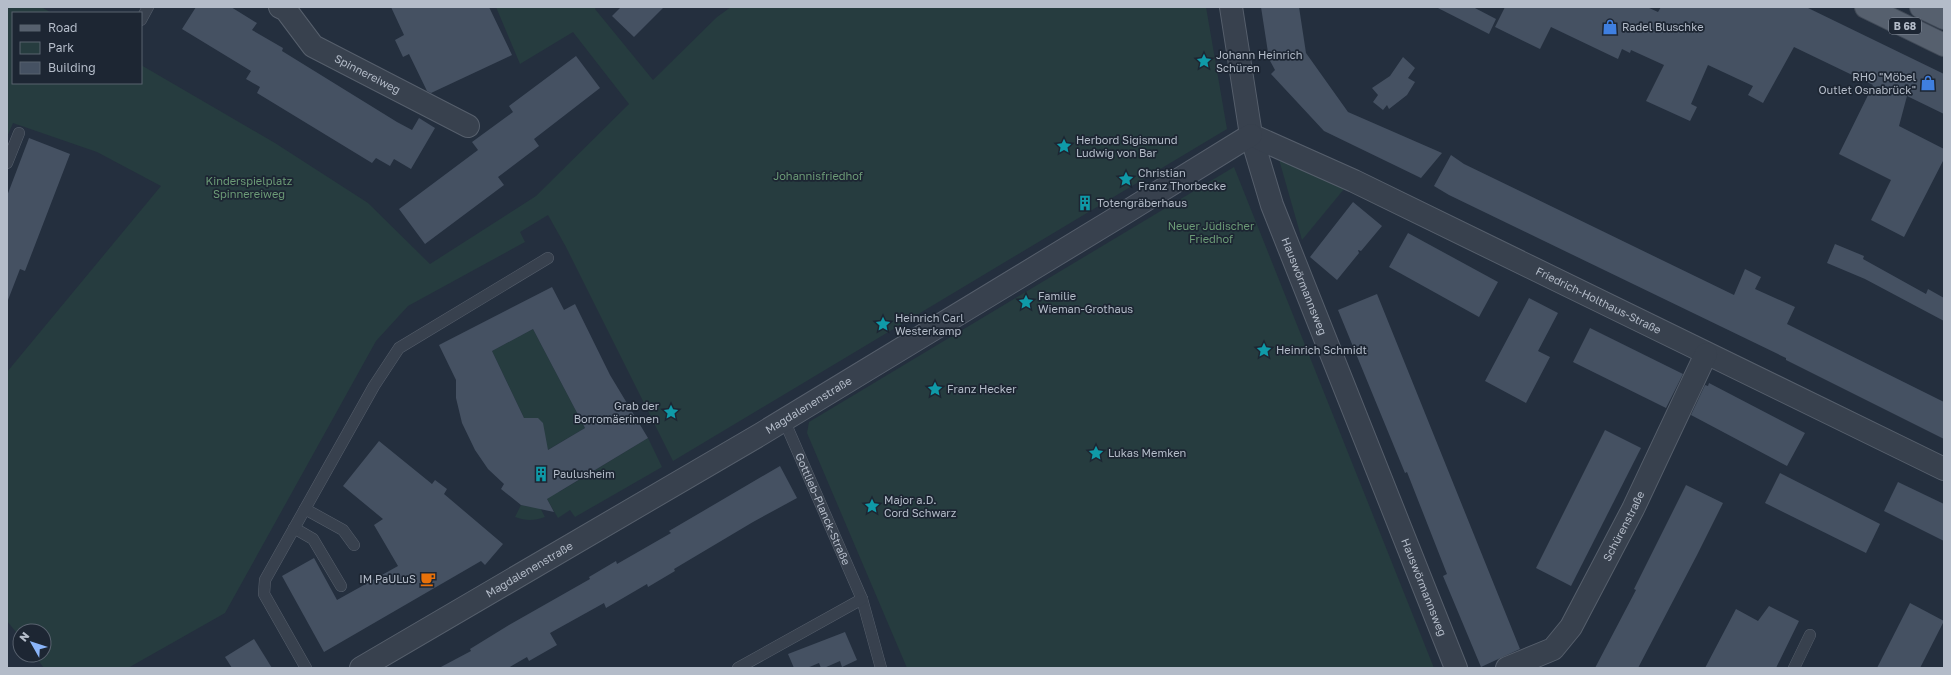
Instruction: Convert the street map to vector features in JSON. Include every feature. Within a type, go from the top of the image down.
[{"type":"main road","name":"B 68","points":[[1866,7],[1944,45]]},
{"type":"main road","name":"B 68","points":[[1921,7],[1944,18]]},
{"type":"street","name":"Spinnereiweg","points":[[280,7],[286,10],[313,46],[468,126]]},
{"type":"street","name":"Hauswörmannsweg","points":[[1231,7],[1251,135],[1277,218],[1456,668]]},
{"type":"street","name":"Friedrich-Holthaus-Straße","points":[[1251,135],[1354,181],[1944,470]]},
{"type":"street","name":"Magdalenenstraße","points":[[361,668],[784,420],[1251,135]]},
{"type":"street","name":"Schürenstraße","points":[[1507,668],[1553,650],[1571,627],[1633,509],[1706,354]]},
{"type":"lane","points":[[142,18],[148,7]]},
{"type":"lane","points":[[7,163],[19,133]]},
{"type":"lane","points":[[306,668],[264,594],[265,580],[374,386],[399,348],[548,258]]},
{"type":"lane","name":"Gottlieb-Planck-Straße","points":[[784,420],[862,599],[881,668]]},
{"type":"lane","points":[[305,509],[343,530],[354,545]]},
{"type":"lane","points":[[294,528],[313,539],[341,586]]},
{"type":"lane","points":[[738,668],[862,599]]},
{"type":"lane","points":[[1794,668],[1810,635]]},
{"type":"green space","points":[[7,7],[41,7],[50,12],[12,12],[12,84],[142,84],[142,66],[275,143],[368,203],[430,264],[536,196],[629,104],[573,32],[520,64],[496,7],[596,7],[595,9],[653,80],[717,17],[731,7],[1206,7],[1227,129],[673,461],[566,247],[548,215],[520,232],[525,242],[408,306],[376,341],[225,613],[128,668],[44,668],[40,663],[52,663],[52,623],[12,623],[12,627],[7,621],[7,372],[161,186],[97,152],[13,123],[7,137]]},
{"type":"green space","points":[[1278,156],[1344,189],[1302,240]]},
{"type":"green space","name":"Neuer Jüdischer Friedhof","points":[[1234,167],[1434,668],[907,668],[807,433],[809,422]]},
{"type":"green space","points":[[533,329],[585,428],[539,455],[526,422],[492,351]]},
{"type":"green space","points":[[648,438],[662,467],[575,517],[570,510],[558,518],[547,499],[552,491],[552,481],[559,492]]},
{"type":"green space","points":[[538,504],[545,517],[530,520],[515,517],[521,505],[531,507]]},
{"type":"building","points":[[196,7],[231,7],[257,23],[252,30],[283,48],[282,51],[397,122],[412,130],[419,118],[435,128],[411,169],[394,159],[390,166],[376,158],[372,163],[257,93],[260,87],[246,79],[251,71],[182,29]]},
{"type":"building","points":[[391,7],[489,7],[512,55],[431,93],[427,91],[409,54],[403,57],[395,40],[404,35]]},
{"type":"building","points":[[621,7],[664,7],[634,37],[612,16]]},
{"type":"building","points":[[1261,7],[1299,7],[1306,53],[1348,112],[1442,153],[1421,178],[1324,131],[1271,74],[1275,70],[1269,59]]},
{"type":"building","points":[[1436,7],[1473,7],[1496,19],[1489,34]]},
{"type":"building","points":[[1505,7],[1647,7],[1658,12],[1661,7],[1806,7],[1944,74],[1944,114],[1907,96],[1899,126],[1944,149],[1944,159],[1904,237],[1871,220],[1891,180],[1839,154],[1873,85],[1794,47],[1763,103],[1748,95],[1753,86],[1708,65],[1691,104],[1697,107],[1690,121],[1646,101],[1664,65],[1631,50],[1630,53],[1622,49],[1618,59],[1551,27],[1540,49],[1495,27]]},
{"type":"building","points":[[576,56],[600,88],[534,139],[539,146],[498,177],[504,185],[425,244],[399,209],[478,150],[472,142],[513,112],[509,106]]},
{"type":"building","points":[[1403,57],[1415,68],[1408,78],[1415,82],[1407,95],[1389,109],[1387,105],[1383,110],[1373,102],[1378,95],[1372,88],[1390,76]]},
{"type":"building","points":[[29,138],[70,154],[25,271],[20,269],[7,300],[7,196]]},
{"type":"building","points":[[1451,155],[1464,164],[1734,295],[1745,269],[1761,277],[1755,289],[1795,307],[1787,324],[1944,402],[1944,439],[1786,360],[1786,358],[1449,195],[1434,186]]},
{"type":"building","points":[[1353,202],[1382,226],[1361,251],[1358,250],[1359,253],[1337,280],[1310,257]]},
{"type":"building","points":[[1408,233],[1498,282],[1479,317],[1389,267]]},
{"type":"building","points":[[1835,244],[1864,256],[1863,259],[1926,294],[1928,289],[1944,298],[1944,321],[1865,279],[1827,263]]},
{"type":"building","points":[[552,287],[564,310],[575,304],[610,375],[648,438],[547,499],[554,512],[521,505],[501,489],[504,484],[488,469],[475,450],[462,423],[456,398],[456,380],[439,345]],"holes":[[[533,329],[585,428],[548,450],[543,423],[538,418],[524,418],[492,351]]]},
{"type":"building","points":[[1377,294],[1520,649],[1481,667],[1443,576],[1447,574],[1407,472],[1405,473],[1338,310]]},
{"type":"building","points":[[1529,298],[1558,313],[1538,351],[1550,357],[1526,403],[1485,381]]},
{"type":"building","points":[[1590,328],[1683,374],[1666,408],[1573,362]]},
{"type":"building","points":[[1709,383],[1805,433],[1787,466],[1691,415],[1705,385],[1708,386]]},
{"type":"building","points":[[1605,430],[1641,448],[1571,586],[1536,568]]},
{"type":"building","points":[[379,441],[432,484],[435,480],[447,489],[444,494],[503,544],[485,565],[481,561],[324,652],[282,576],[314,558],[337,600],[398,566],[374,525],[383,519],[343,486]]},
{"type":"building","points":[[780,466],[797,498],[753,522],[674,569],[675,571],[648,587],[647,584],[606,608],[604,603],[550,633],[557,645],[529,661],[527,657],[508,668],[439,668],[471,651],[470,649],[590,579],[589,577],[616,561],[617,564],[671,533],[669,531]]},
{"type":"building","points":[[1780,473],[1880,524],[1866,553],[1765,503]]},
{"type":"building","points":[[1898,482],[1944,504],[1944,541],[1884,511]]},
{"type":"building","points":[[1686,485],[1723,503],[1638,668],[1595,668],[1636,590],[1634,589]]},
{"type":"building","points":[[1910,603],[1944,621],[1920,668],[1877,668]]},
{"type":"building","points":[[1769,606],[1799,621],[1776,668],[1705,668],[1736,609],[1758,621]]},
{"type":"building","points":[[845,632],[857,660],[842,667],[840,661],[824,668],[821,668],[819,663],[807,668],[794,668],[788,654]]},
{"type":"building","points":[[254,639],[272,668],[232,668],[225,657]]},
{"type":"place","name":"Radel Bluschke","points":[[1610,27]]},
{"type":"place","name":"Johann Heinrich Schüren","points":[[1204,61]]},
{"type":"place","name":"RHO \"Möbel Outlet Osnabrück\"","points":[[1928,83]]},
{"type":"place","name":"Herbord Sigismund Ludwig von Bar","points":[[1064,146]]},
{"type":"place","name":"Christian Franz Thorbecke","points":[[1126,179]]},
{"type":"place","name":"Totengräberhaus","points":[[1085,203]]},
{"type":"place","name":"Familie Wieman-Grothaus","points":[[1026,302]]},
{"type":"place","name":"Heinrich Carl Westerkamp","points":[[883,324]]},
{"type":"place","name":"Heinrich Schmidt","points":[[1264,350]]},
{"type":"place","name":"Franz Hecker","points":[[935,389]]},
{"type":"place","name":"Grab der Borromäerinnen","points":[[671,412]]},
{"type":"place","name":"Lukas Memken","points":[[1096,453]]},
{"type":"place","name":"Paulusheim","points":[[541,474]]},
{"type":"place","name":"Major a.D. Cord Schwarz","points":[[872,506]]},
{"type":"place","name":"IM PaULuS","points":[[428,579]]},
{"type":"park label","name":"Johannisfriedhof","points":[[818,176]]},
{"type":"park label","name":"Kinderspielplatz Spinnereiweg","points":[[249,187]]}]
